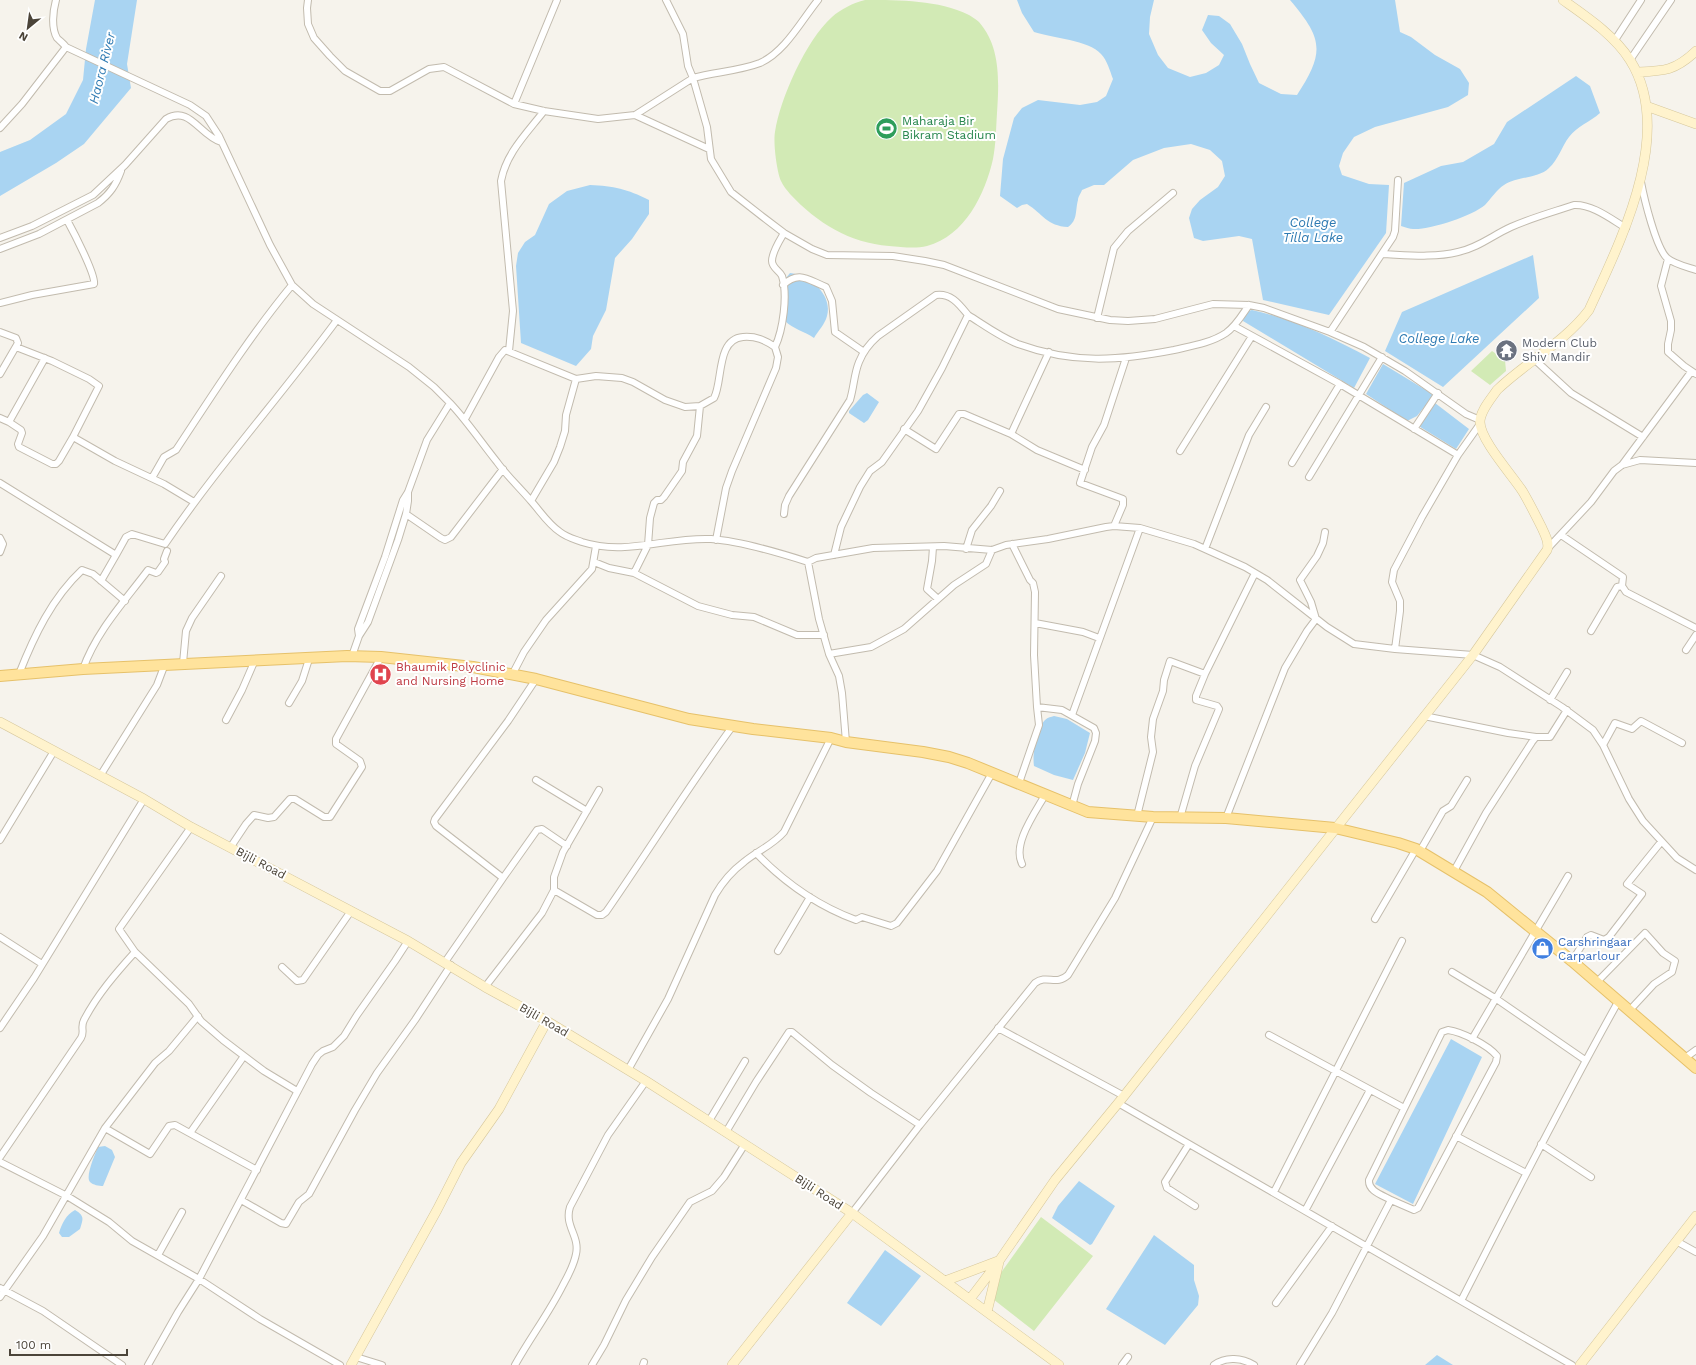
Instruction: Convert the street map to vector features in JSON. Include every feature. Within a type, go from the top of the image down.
[{"type":"main road","points":[[0,676],[165,664],[352,656],[381,657],[473,667],[536,679],[689,719],[732,727],[831,738],[846,742],[949,757],[1019,783],[1072,806],[1101,814],[1180,818],[1226,818],[1334,828],[1398,843],[1418,850],[1487,892],[1572,961],[1628,1011],[1696,1068]]},
{"type":"street","points":[[56,0],[54,9],[54,29],[57,38],[66,47],[190,105],[206,116],[221,142],[270,245],[292,285],[308,300],[409,367],[434,387],[465,419],[503,469],[549,523],[559,532],[596,546],[625,548],[690,539],[716,540],[772,551],[808,562],[816,558],[874,548],[944,546],[992,550],[1012,544],[1114,526],[1140,528],[1194,544],[1267,580],[1316,619],[1354,644],[1395,649],[1473,655],[1500,667],[1567,710],[1593,730],[1603,745],[1628,799],[1642,821],[1677,858],[1696,870]]},
{"type":"street","points":[[308,0],[306,8],[308,24],[314,38],[345,71],[380,90],[390,91],[429,69],[444,66],[514,104],[544,111],[598,119],[635,115],[693,78],[766,60],[783,45],[818,0]]},
{"type":"street","points":[[514,104],[557,0]]},
{"type":"street","points":[[666,0],[683,34],[688,66],[693,78],[707,127],[711,158],[731,192],[784,232],[812,250],[827,255],[893,256],[944,265],[1058,308],[1097,318],[1128,321],[1156,319],[1213,304],[1249,305],[1264,308],[1330,332],[1364,347],[1382,357],[1480,422],[1486,440],[1523,492],[1537,518],[1547,540],[1548,547]]},
{"type":"street","points":[[1395,649],[1400,601],[1392,582],[1394,570],[1422,517],[1458,455],[1480,422],[1490,399],[1497,390],[1580,321],[1589,310],[1626,228],[1640,179],[1644,161],[1647,128],[1646,106],[1637,72],[1615,40],[1563,0]]},
{"type":"street","points":[[1615,40],[1641,0]]},
{"type":"street","points":[[1630,60],[1671,0]]},
{"type":"street","points":[[0,128],[22,104],[66,47]]},
{"type":"street","points":[[1637,72],[1659,71],[1675,67],[1696,52]]},
{"type":"street","points":[[1646,106],[1696,124]]},
{"type":"street","points":[[509,351],[513,311],[501,181],[504,168],[517,145],[544,111]]},
{"type":"street","points":[[0,238],[32,226],[93,195],[122,167],[166,119],[172,115],[186,116],[208,136],[221,142]]},
{"type":"street","points":[[635,115],[709,149]]},
{"type":"street","points":[[0,249],[39,234],[84,212],[107,197],[117,180],[122,167]]},
{"type":"street","points":[[1640,179],[1658,242],[1663,253],[1668,259],[1696,270]]},
{"type":"street","points":[[1330,332],[1382,254],[1395,231],[1398,180]]},
{"type":"street","points":[[1097,318],[1114,248],[1128,231],[1174,193]]},
{"type":"street","points":[[1382,254],[1420,256],[1458,252],[1474,248],[1508,228],[1526,220],[1581,204],[1626,228]]},
{"type":"street","points":[[0,303],[32,295],[94,284],[95,281],[67,220]]},
{"type":"street","points":[[716,540],[726,488],[776,368],[778,357],[775,347],[783,324],[784,299],[781,275],[773,266],[772,260],[784,232]]},
{"type":"street","points":[[970,1299],[999,1261],[1055,1180],[1473,655],[1548,547],[1591,502],[1614,471],[1622,465],[1694,373],[1668,352],[1671,321],[1661,286],[1668,259]]},
{"type":"street","points":[[783,285],[790,278],[800,276],[826,287],[832,301],[835,332],[864,352]]},
{"type":"street","points":[[152,478],[164,457],[172,454],[176,450],[242,351],[292,285]]},
{"type":"street","points":[[784,514],[789,496],[850,400],[859,362],[869,344],[936,295],[944,294],[951,297],[968,315],[1000,336],[1017,343],[1049,352],[1086,359],[1126,358],[1198,344],[1218,337],[1234,326],[1249,305]]},
{"type":"street","points":[[834,555],[840,527],[860,487],[870,471],[882,462],[926,398],[968,315]]},
{"type":"street","points":[[101,581],[126,538],[132,534],[165,544],[194,502],[302,367],[337,320]]},
{"type":"street","points":[[1234,326],[1340,384],[1458,455]]},
{"type":"street","points":[[0,332],[16,338],[18,344],[0,374]]},
{"type":"street","points":[[1180,452],[1252,336]]},
{"type":"street","points":[[465,419],[502,352],[505,350],[576,379],[596,376],[622,378],[633,382],[674,404],[685,407],[700,406],[714,398],[723,358],[728,347],[733,341],[739,337],[758,337],[775,347]]},
{"type":"street","points":[[0,418],[19,428],[22,433],[18,444],[19,446],[39,458],[52,464],[56,464],[73,437],[99,386],[89,379],[45,358],[16,347]]},
{"type":"street","points":[[1011,434],[1049,352]]},
{"type":"street","points":[[1309,477],[1360,396],[1382,357]]},
{"type":"street","points":[[9,422],[45,358]]},
{"type":"street","points":[[1114,526],[1123,505],[1123,499],[1080,482],[1092,447],[1104,425],[1126,358]]},
{"type":"street","points":[[1534,359],[1571,393],[1643,437]]},
{"type":"street","points":[[531,501],[554,462],[560,447],[565,431],[566,415],[576,379]]},
{"type":"street","points":[[1292,463],[1340,384]]},
{"type":"street","points":[[1414,429],[1438,393]]},
{"type":"street","points":[[359,636],[358,629],[385,557],[403,500],[408,492],[427,440],[450,403]]},
{"type":"street","points":[[634,572],[648,545],[648,526],[654,503],[664,497],[682,471],[683,462],[697,436],[700,406]]},
{"type":"street","points":[[1205,549],[1249,435],[1266,407]]},
{"type":"street","points":[[904,429],[936,449],[959,414],[964,414],[1011,434],[1037,450],[1085,470]]},
{"type":"street","points":[[73,437],[115,461],[152,478],[194,502]]},
{"type":"street","points":[[1622,465],[1640,460],[1696,463]]},
{"type":"street","points":[[406,514],[444,540],[448,539],[503,469]]},
{"type":"street","points":[[0,483],[116,555]]},
{"type":"street","points":[[966,549],[972,530],[991,506],[1000,491]]},
{"type":"street","points":[[352,656],[359,636],[368,622],[406,514],[408,492]]},
{"type":"street","points":[[1072,715],[1140,528]]},
{"type":"street","points":[[1316,619],[1311,602],[1300,580],[1317,556],[1323,542],[1325,532]]},
{"type":"street","points":[[1561,535],[1623,577],[1622,586],[1626,592],[1696,628]]},
{"type":"street","points":[[0,538],[3,544],[0,552]]},
{"type":"street","points":[[1012,544],[1035,592],[1034,655],[1039,725],[1028,761],[1019,783]]},
{"type":"street","points":[[512,675],[534,636],[546,620],[592,569],[596,546]]},
{"type":"street","points":[[933,547],[927,589],[938,599]]},
{"type":"street","points":[[829,654],[871,647],[904,629],[954,586],[986,564],[992,550]]},
{"type":"street","points":[[83,669],[92,645],[148,570],[156,573],[158,572],[165,562],[164,558],[167,551]]},
{"type":"street","points":[[594,562],[609,568],[634,572],[698,606],[732,615],[754,617],[797,636],[824,635]]},
{"type":"street","points":[[808,562],[815,601],[829,654],[839,676],[846,742]]},
{"type":"street","points":[[19,674],[36,634],[57,600],[75,576],[82,570],[86,570],[125,601]]},
{"type":"street","points":[[1180,818],[1195,766],[1219,709],[1217,706],[1196,700],[1196,696],[1205,674],[1255,573]]},
{"type":"street","points":[[183,663],[186,630],[192,618],[221,576]]},
{"type":"street","points":[[1591,630],[1617,587],[1622,586]]},
{"type":"street","points":[[1226,818],[1285,668],[1316,619]]},
{"type":"street","points":[[1035,623],[1083,632],[1099,638]]},
{"type":"street","points":[[1686,650],[1696,634]]},
{"type":"street","points":[[230,848],[254,815],[274,818],[290,799],[296,799],[324,817],[330,817],[362,767],[360,761],[336,744],[336,739],[381,657]]},
{"type":"street","points":[[289,703],[302,681],[309,659]]},
{"type":"street","points":[[226,720],[242,690],[255,660]]},
{"type":"street","points":[[1137,816],[1153,752],[1151,737],[1153,719],[1163,691],[1164,680],[1170,661],[1205,674]]},
{"type":"street","points":[[100,776],[154,691],[165,664]]},
{"type":"street","points":[[1550,700],[1567,672]]},
{"type":"street","points":[[503,878],[445,834],[434,822],[443,807],[508,721],[536,679]]},
{"type":"street","points":[[1037,707],[1062,710],[1094,728],[1096,733],[1095,741],[1078,784],[1072,806]]},
{"type":"street","points":[[1424,716],[1536,737],[1550,737],[1567,710]]},
{"type":"street","points":[[1603,745],[1616,724],[1632,729],[1642,721],[1682,743]]},
{"type":"street","name":"Bijli Road","points":[[0,722],[144,799],[190,827],[408,941],[485,987],[547,1020],[646,1081],[852,1213],[1059,1365]]},
{"type":"street","points":[[554,890],[597,915],[602,915],[606,912],[650,849],[683,795],[732,727]]},
{"type":"street","points":[[1454,871],[1486,812],[1536,737]]},
{"type":"street","points":[[628,1070],[668,998],[715,895],[722,884],[743,862],[776,840],[784,832],[831,738]]},
{"type":"street","points":[[0,840],[54,751]]},
{"type":"street","points":[[756,853],[778,874],[810,898],[856,920],[862,917],[891,926],[897,923],[937,871],[992,773]]},
{"type":"street","points":[[536,780],[587,811]]},
{"type":"street","points":[[1375,919],[1443,811],[1451,806],[1467,780]]},
{"type":"street","points":[[485,987],[538,920],[554,890],[554,877],[567,846],[599,790]]},
{"type":"street","points":[[1022,864],[1020,844],[1044,795]]},
{"type":"street","points":[[0,1028],[42,964],[144,799]]},
{"type":"street","points":[[732,1365],[920,1125],[998,1028],[1039,980],[1045,978],[1057,981],[1063,980],[1068,976],[1116,898],[1153,817]]},
{"type":"street","points":[[190,827],[119,929],[135,952],[189,1004],[211,1029],[264,1071],[296,1091]]},
{"type":"street","points":[[241,1200],[281,1223],[286,1224],[298,1202],[309,1194],[377,1073],[415,1020],[448,964],[503,878],[537,830],[542,829],[567,846]]},
{"type":"street","points":[[1572,961],[1587,937],[1591,935],[1604,940],[1609,937],[1642,894],[1627,884],[1661,842]]},
{"type":"street","points":[[1472,1039],[1568,876]]},
{"type":"street","points":[[778,951],[810,898]]},
{"type":"street","points":[[282,968],[297,981],[303,980],[351,911]]},
{"type":"street","points":[[1596,983],[1645,933],[1663,953],[1675,961],[1675,964],[1672,972],[1654,984],[1628,1011]]},
{"type":"street","points":[[0,937],[42,964]]},
{"type":"street","points":[[148,1365],[178,1312],[199,1279],[257,1170],[296,1091],[318,1055],[333,1047],[344,1036],[408,941]]},
{"type":"street","points":[[1274,1192],[1402,941]]},
{"type":"street","points":[[0,1157],[81,1038],[84,1032],[82,1026],[83,1021],[118,971],[135,952]]},
{"type":"street","points":[[1452,972],[1495,998],[1585,1060]]},
{"type":"street","points":[[1461,1301],[1585,1060],[1618,1002]]},
{"type":"street","points":[[0,1297],[3,1289],[34,1251],[105,1128],[152,1067],[169,1051],[198,1016]]},
{"type":"street","points":[[382,1365],[353,1361],[437,1210],[461,1163],[499,1109],[547,1020]]},
{"type":"street","points":[[998,1028],[1121,1099],[1189,1144],[1572,1365]]},
{"type":"street","points":[[1448,1030],[1454,1031],[1472,1039],[1495,1053],[1498,1059],[1418,1208],[1414,1210],[1391,1200],[1372,1189],[1369,1184],[1369,1180],[1404,1108],[1442,1032],[1448,1030]]},
{"type":"street","points":[[726,1132],[789,1032],[792,1032],[832,1065],[871,1093],[920,1125]]},
{"type":"street","points":[[1270,1035],[1404,1108]]},
{"type":"street","points":[[1685,1058],[1696,1050]]},
{"type":"street","points":[[190,1133],[244,1056]]},
{"type":"street","points":[[709,1122],[745,1061]]},
{"type":"street","points":[[515,1365],[554,1303],[576,1256],[576,1243],[568,1221],[570,1207],[608,1135],[646,1081]]},
{"type":"street","points":[[1305,1211],[1370,1090]]},
{"type":"street","points":[[105,1128],[150,1154],[172,1124],[257,1170]]},
{"type":"street","points":[[1456,1136],[1526,1173]]},
{"type":"street","points":[[592,1365],[604,1345],[626,1300],[652,1256],[690,1202],[712,1191],[724,1178],[745,1144]]},
{"type":"street","points":[[1189,1144],[1165,1182],[1167,1188],[1195,1206]]},
{"type":"street","points":[[1541,1144],[1591,1177]]},
{"type":"street","points":[[0,1162],[67,1196],[109,1222],[132,1242],[199,1279],[260,1319],[340,1365]]},
{"type":"street","points":[[1300,1365],[1321,1333],[1391,1200]]},
{"type":"street","points":[[158,1255],[182,1212]]},
{"type":"street","points":[[1580,1365],[1696,1216]]},
{"type":"street","points":[[1276,1303],[1332,1226]]},
{"type":"street","points":[[1676,1241],[1696,1252]]},
{"type":"street","points":[[945,1281],[999,1261]]},
{"type":"street","points":[[987,1312],[999,1261]]},
{"type":"street","points":[[3,1289],[43,1311],[122,1365]]},
{"type":"street","points":[[1122,1365],[1128,1358]]},
{"type":"street","points":[[1214,1365],[1226,1359],[1237,1359],[1254,1365]]},
{"type":"green space","name":"Maharaja Bir Bikram Stadium","points":[[865,0],[919,2],[945,6],[957,10],[969,15],[979,22],[991,42],[995,54],[998,89],[995,142],[993,159],[985,186],[971,212],[962,223],[952,233],[940,241],[927,246],[913,248],[875,244],[861,241],[835,230],[811,214],[800,204],[785,188],[780,177],[775,150],[775,132],[782,103],[788,87],[804,55],[822,27],[839,11]]},
{"type":"green space","points":[[1492,351],[1505,360],[1506,371],[1490,385],[1471,371]]},
{"type":"green space","points":[[1041,1217],[1093,1256],[1034,1331],[993,1299],[995,1281]]},
{"type":"water","name":"Haora River","points":[[95,0],[137,0],[127,64],[131,88],[84,144],[56,163],[0,196],[0,152],[30,140],[66,114],[83,80],[86,49]]},
{"type":"water","name":"College Tilla Lake","points":[[1017,0],[1154,0],[1150,17],[1149,34],[1158,55],[1168,68],[1190,77],[1206,73],[1219,65],[1224,55],[1211,43],[1202,30],[1208,15],[1219,16],[1230,24],[1242,44],[1259,83],[1281,94],[1297,95],[1312,68],[1316,56],[1316,46],[1314,36],[1309,25],[1290,0],[1395,0],[1400,32],[1411,37],[1435,55],[1460,69],[1469,83],[1468,95],[1448,107],[1375,127],[1354,137],[1343,153],[1339,166],[1342,175],[1369,184],[1389,185],[1386,233],[1329,315],[1263,300],[1252,239],[1239,236],[1203,241],[1194,238],[1189,218],[1192,209],[1200,200],[1218,187],[1225,176],[1222,161],[1210,150],[1191,144],[1164,148],[1133,160],[1104,185],[1094,185],[1082,190],[1078,199],[1075,218],[1068,227],[1050,222],[1027,204],[1017,208],[1000,196],[1003,159],[1014,118],[1022,108],[1038,100],[1080,105],[1097,102],[1106,96],[1113,79],[1105,59],[1095,49],[1079,42],[1034,32],[1022,13]]},
{"type":"water","points":[[1576,76],[1590,86],[1600,113],[1572,133],[1549,168],[1539,174],[1509,182],[1501,187],[1485,205],[1471,214],[1461,218],[1440,225],[1420,229],[1412,229],[1401,226],[1404,183],[1441,166],[1463,162],[1494,144],[1507,122]]},
{"type":"water","points":[[590,185],[620,189],[634,193],[649,200],[649,214],[632,239],[615,258],[606,310],[593,336],[591,349],[576,366],[521,343],[516,266],[518,253],[525,242],[535,235],[549,204],[567,191]]},
{"type":"water","name":"College Lake","points":[[1533,255],[1539,298],[1443,387],[1385,351],[1402,312]]},
{"type":"water","points":[[790,273],[805,277],[812,282],[823,293],[826,300],[828,308],[827,316],[814,338],[785,321],[786,278]]},
{"type":"water","points":[[1252,310],[1298,324],[1370,358],[1354,388],[1243,321],[1245,312]]},
{"type":"water","points":[[1383,364],[1434,395],[1417,416],[1407,421],[1366,394]]},
{"type":"water","points":[[867,393],[879,402],[868,420],[864,423],[849,413],[849,411],[863,395]]},
{"type":"water","points":[[1435,403],[1469,429],[1456,449],[1417,425]]},
{"type":"water","points":[[1054,716],[1067,719],[1090,733],[1085,753],[1073,780],[1054,775],[1034,766],[1034,748],[1037,735],[1045,720]]},
{"type":"water","points":[[1451,1039],[1482,1057],[1413,1204],[1375,1184]]},
{"type":"water","points":[[105,1146],[112,1150],[115,1157],[103,1186],[98,1186],[90,1182],[89,1175],[98,1147]]},
{"type":"water","points":[[1079,1181],[1115,1206],[1090,1245],[1052,1218],[1058,1206]]},
{"type":"water","points":[[75,1210],[82,1216],[80,1229],[69,1237],[62,1237],[59,1233],[63,1223],[69,1214]]},
{"type":"water","points":[[1154,1235],[1194,1265],[1194,1280],[1199,1296],[1198,1305],[1165,1345],[1106,1309]]},
{"type":"water","points":[[885,1250],[921,1276],[881,1326],[847,1303]]},
{"type":"water","points":[[1437,1355],[1453,1365],[1425,1365]]},
{"type":"place","name":"Maharaja Bir Bikram Stadium","points":[[886,128]]},
{"type":"place","name":"Modern Club Shiv Mandir","points":[[1507,350]]},
{"type":"place","name":"Bhaumik Polyclinic and Nursing Home","points":[[381,674]]},
{"type":"place","name":"Carshringaar Carparlour","points":[[1543,949]]}]
